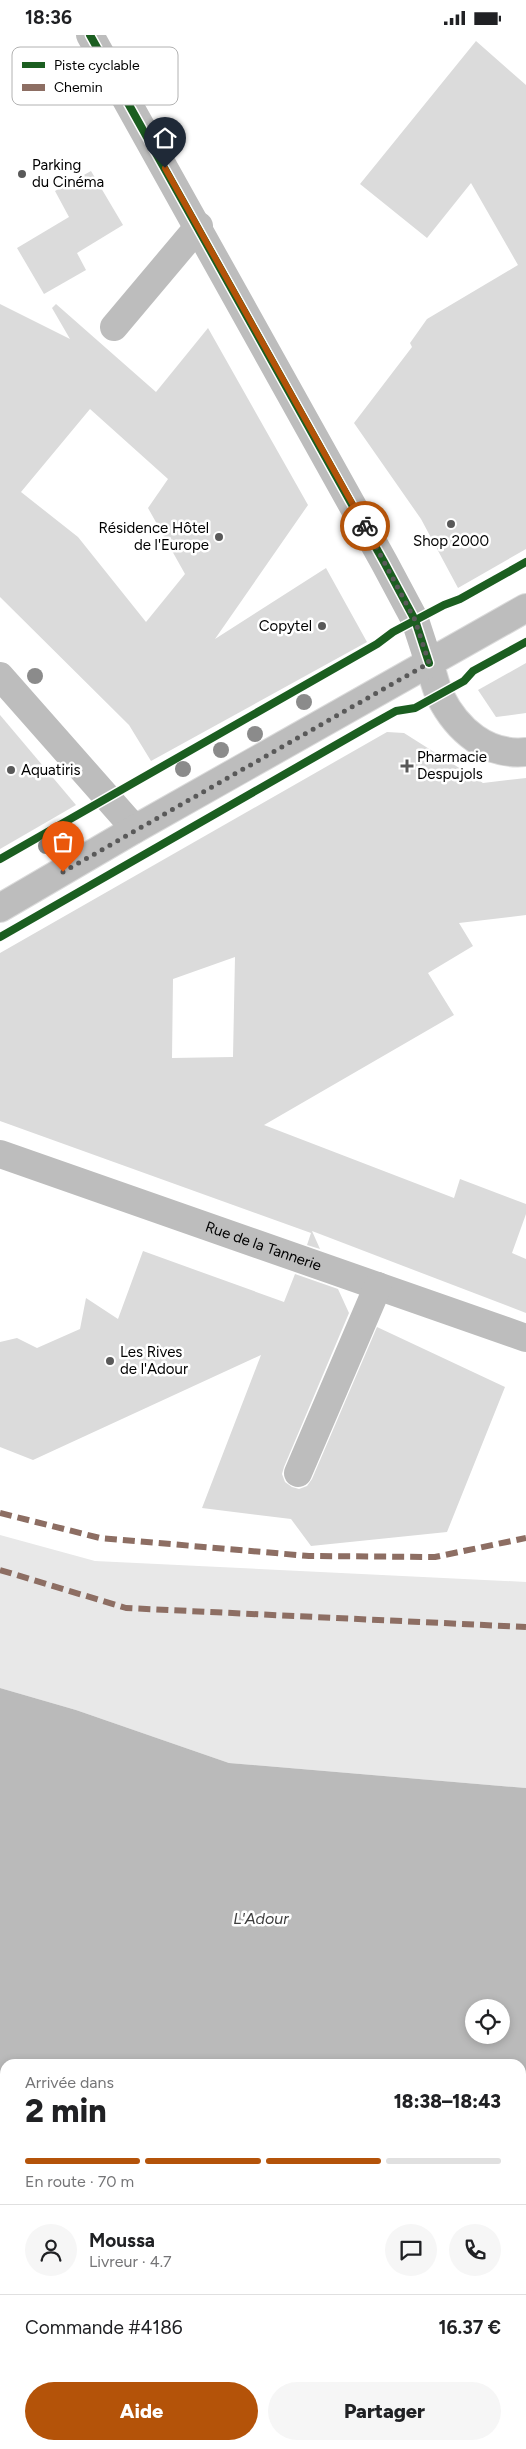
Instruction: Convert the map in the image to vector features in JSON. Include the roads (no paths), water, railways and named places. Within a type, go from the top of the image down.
[{"type":"street","points":[[90,35],[97,47]]},
{"type":"street","points":[[130,105],[199,226],[415,620],[439,694],[464,728],[481,744],[511,753],[526,752]]},
{"type":"street","points":[[114,327],[199,226]]},
{"type":"street","points":[[0,908],[135,829],[526,608]]},
{"type":"street","points":[[0,676],[135,829]]},
{"type":"street","name":"Rue de la Tannerie","points":[[0,1154],[526,1338]]},
{"type":"street","points":[[298,1473],[378,1286]]},
{"type":"water","name":"L'Adour","points":[[0,1688],[76,1710],[229,1763],[526,1788],[526,2059],[0,2059]]},
{"type":"place","name":"Parking du Cinéma","points":[[22,174]]},
{"type":"place","name":"Shop 2000","points":[[451,524]]},
{"type":"place","name":"Résidence Hôtel de l'Europe","points":[[219,537]]},
{"type":"place","name":"Copytel","points":[[322,626]]},
{"type":"place","name":"Pharmacie Despujols","points":[[407,766]]},
{"type":"place","name":"Aquatiris","points":[[11,770]]},
{"type":"place","name":"Les Rives de l'Adour","points":[[110,1361]]}]
